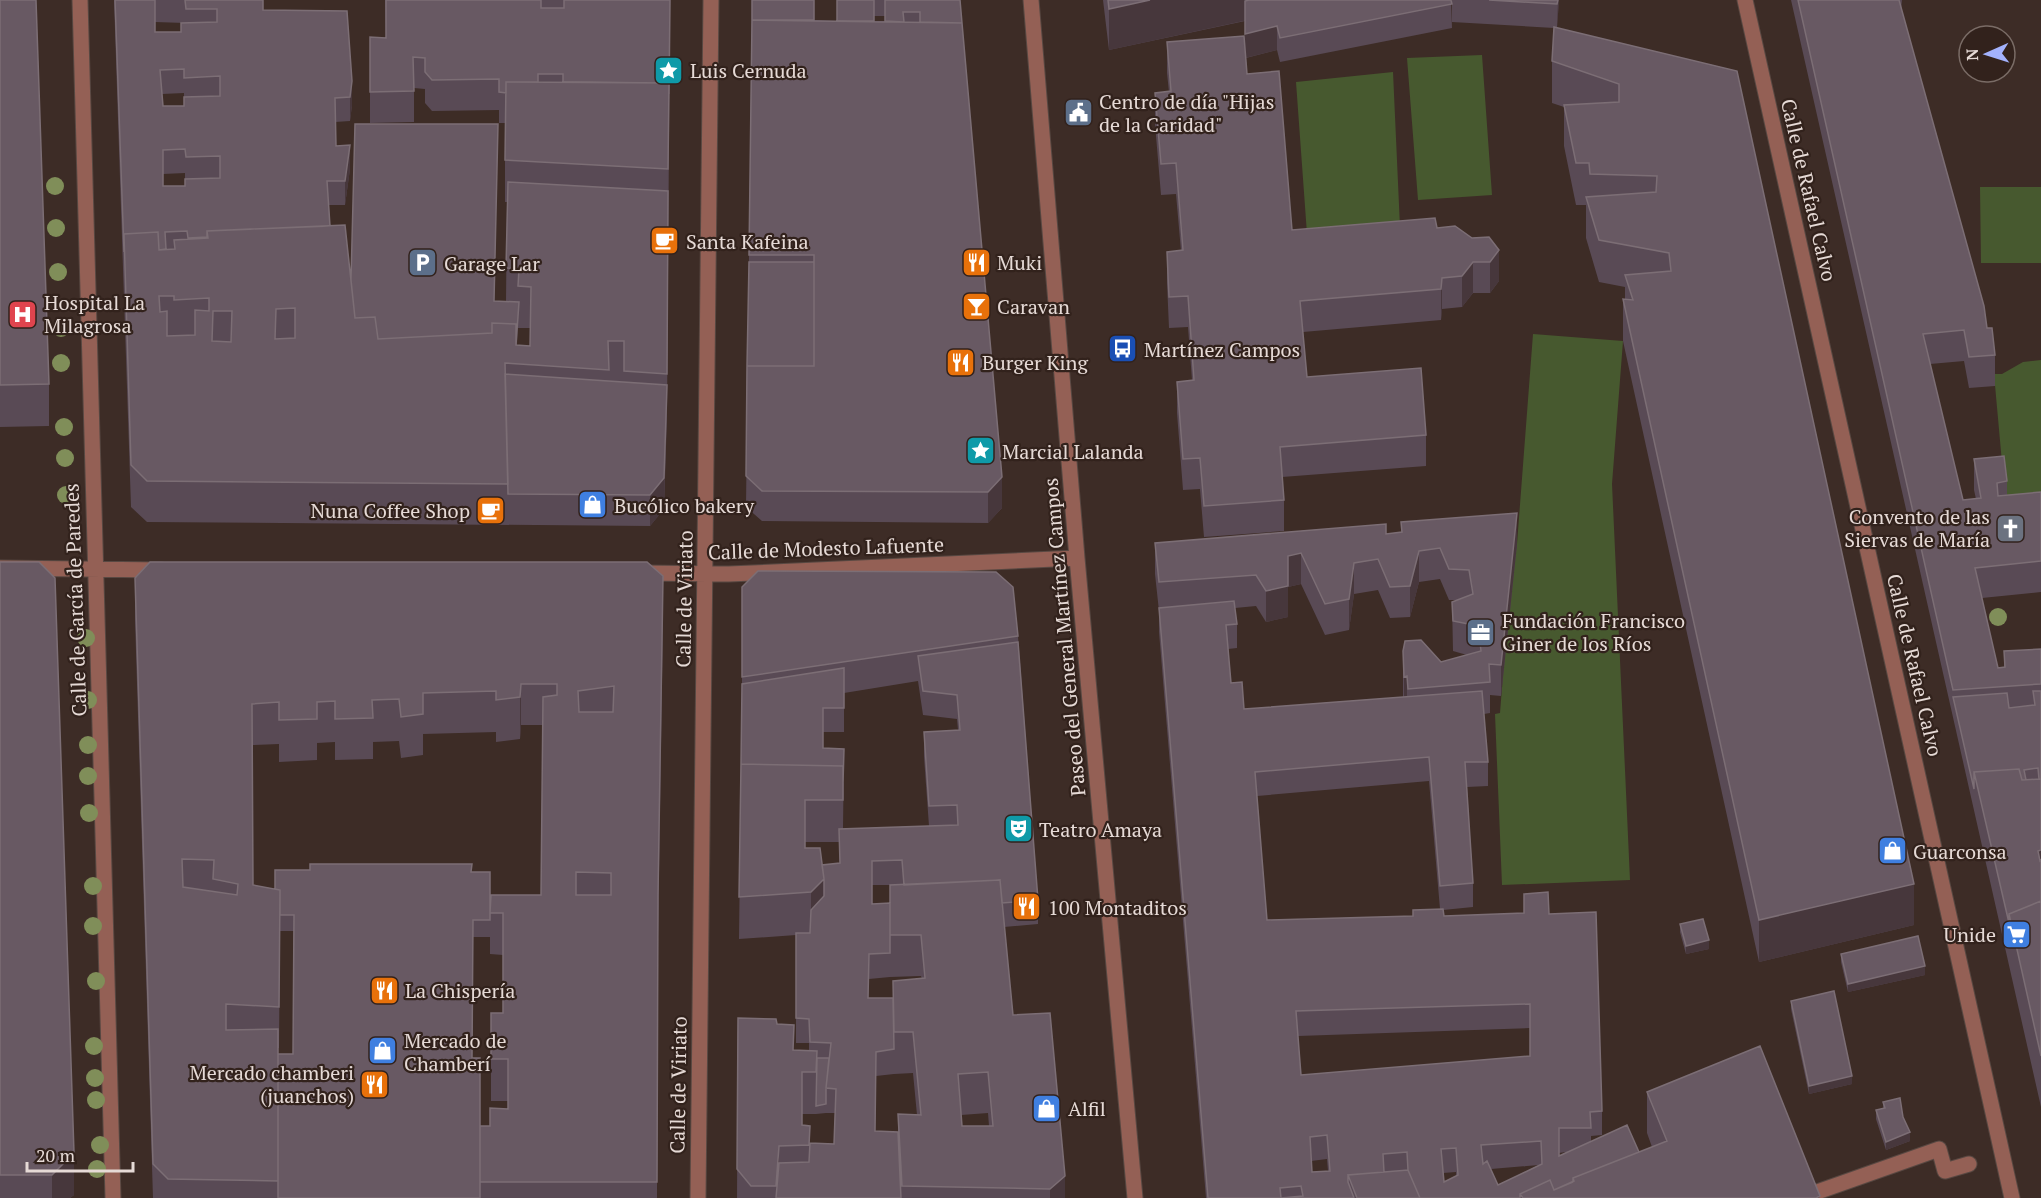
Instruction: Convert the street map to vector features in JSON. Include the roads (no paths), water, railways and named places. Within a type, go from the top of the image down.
[{"type":"street","name":"Calle de García de Paredes","points":[[80,0],[113,1198]]},
{"type":"street","name":"Calle de Viriato","points":[[698,1198],[711,0]]},
{"type":"street","name":"Paseo del General Martínez Campos","points":[[1031,0],[1077,558],[1135,1198]]},
{"type":"street","name":"Calle de Rafael Calvo","points":[[1745,0],[2012,1198]]},
{"type":"street","name":"Calle de Modesto Lafuente","points":[[621,573],[705,574],[1077,558]]},
{"type":"street","points":[[0,568],[182,570]]},
{"type":"street","points":[[1817,1192],[1939,1149],[1945,1171],[1969,1164]]},
{"type":"place","name":"Luis Cernuda","points":[[669,70]]},
{"type":"place","name":"Centro de día \"Hijas de la Caridad\"","points":[[1078,113]]},
{"type":"place","name":"Santa Kafeina","points":[[665,241]]},
{"type":"place","name":"Muki","points":[[976,262]]},
{"type":"place","name":"Garage Lar","points":[[423,263]]},
{"type":"place","name":"Caravan","points":[[976,306]]},
{"type":"place","name":"Hospital La Milagrosa","points":[[23,314]]},
{"type":"place","name":"Martínez Campos","points":[[1123,349]]},
{"type":"place","name":"Burger King","points":[[961,362]]},
{"type":"place","name":"Marcial Lalanda","points":[[981,451]]},
{"type":"place","name":"Bucólico bakery","points":[[593,505]]},
{"type":"place","name":"Nuna Coffee Shop","points":[[491,510]]},
{"type":"place","name":"Convento de las Siervas de María","points":[[2011,528]]},
{"type":"place","name":"Fundación Francisco Giner de los Ríos","points":[[1481,632]]},
{"type":"place","name":"Teatro Amaya","points":[[1018,829]]},
{"type":"place","name":"Guarconsa","points":[[1892,851]]},
{"type":"place","name":"100 Montaditos","points":[[1027,907]]},
{"type":"place","name":"Unide","points":[[2017,934]]},
{"type":"place","name":"La Chispería","points":[[384,990]]},
{"type":"place","name":"Mercado de Chamberí","points":[[383,1051]]},
{"type":"place","name":"Mercado chamberi (juanchos)","points":[[375,1084]]},
{"type":"place","name":"Alfil","points":[[1047,1108]]}]
